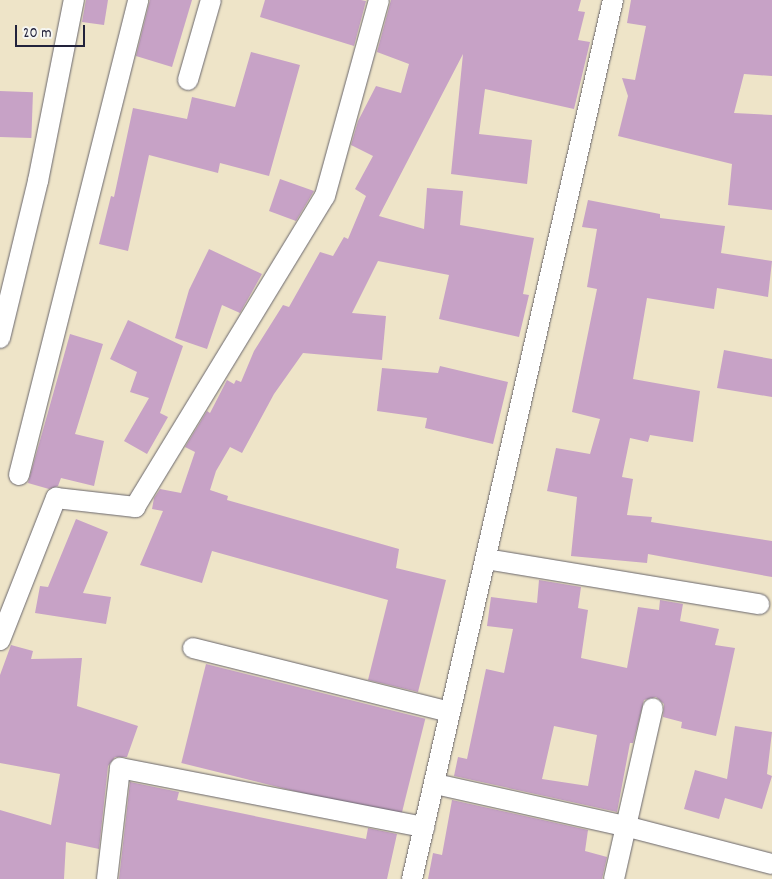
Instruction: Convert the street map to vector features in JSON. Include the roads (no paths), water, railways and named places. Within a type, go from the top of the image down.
[{"type":"street","points":[[0,338],[38,180],[74,0]]},
{"type":"street","points":[[19,475],[138,0]]},
{"type":"street","points":[[188,80],[211,0]]},
{"type":"street","points":[[0,640],[56,498],[136,508],[325,196],[379,0]]},
{"type":"street","points":[[412,879],[613,0]]},
{"type":"street","points":[[486,559],[759,604]]},
{"type":"street","points":[[193,648],[449,712]]},
{"type":"street","points":[[614,879],[653,708]]},
{"type":"street","points":[[107,879],[120,768],[424,827]]},
{"type":"street","points":[[435,784],[625,826],[772,864]]}]
